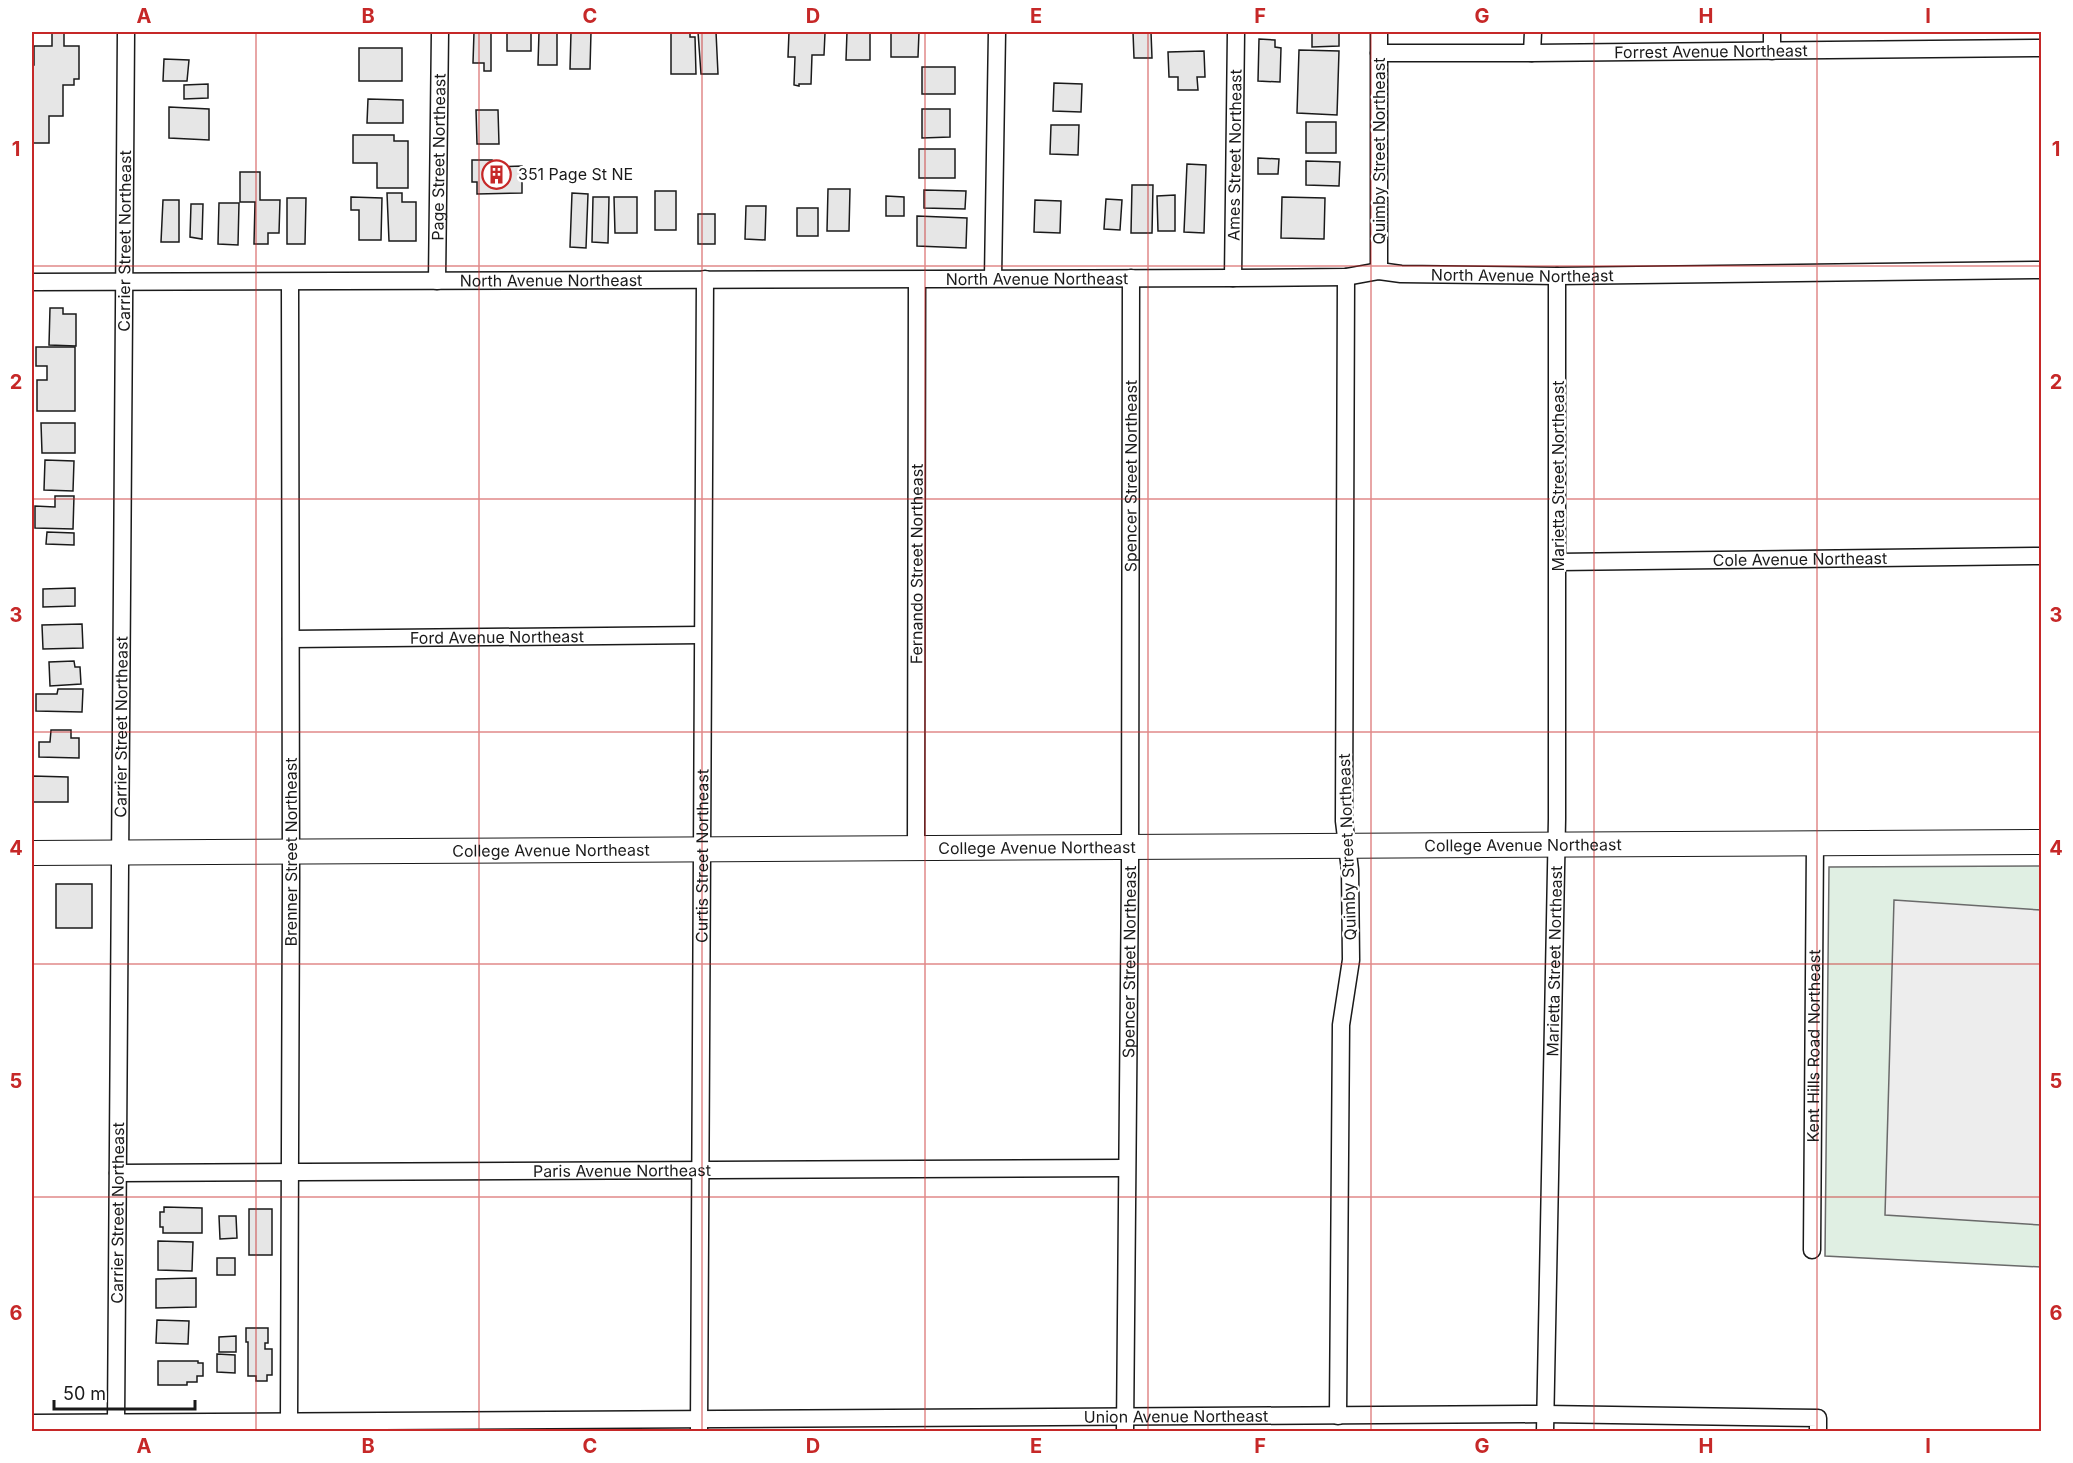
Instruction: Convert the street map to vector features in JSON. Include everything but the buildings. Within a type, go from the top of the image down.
[{"type":"street","name":"Carrier Street Northeast","points":[[116,1423],[126,32]]},
{"type":"street","name":"Page Street Northeast","points":[[437,282],[440,32]]},
{"type":"street","points":[[993,278],[997,32]]},
{"type":"street","name":"Ames Street Northeast","points":[[1233,279],[1236,32]]},
{"type":"street","name":"Quimby Street Northeast","points":[[1379,32],[1379,271]]},
{"type":"street","points":[[1532,53],[1533,32]]},
{"type":"street","points":[[1772,32],[1772,51]]},
{"type":"street","name":"Forrest Avenue Northeast","points":[[1379,53],[2042,48]]},
{"type":"street","name":"North Avenue Northeast","points":[[32,282],[1233,279],[1346,277],[1379,271],[1401,274],[1557,276],[2042,270]]},
{"type":"street","name":"Marietta Street Northeast","points":[[1545,1423],[1557,843],[1557,276]]},
{"type":"street","name":"Quimby Street Northeast","points":[[1338,1416],[1341,1025],[1351,960],[1350,870],[1344,820],[1346,277]]},
{"type":"street","name":"Curtis Street Northeast","points":[[699,1426],[705,279]]},
{"type":"street","name":"Spencer Street Northeast","points":[[1126,1424],[1131,279]]},
{"type":"street","name":"Fernando Street Northeast","points":[[916,849],[918,280]]},
{"type":"street","name":"Brenner Street Northeast","points":[[289,1422],[290,282]]},
{"type":"street","name":"Cole Avenue Northeast","points":[[1558,562],[2042,556]]},
{"type":"street","name":"Ford Avenue Northeast","points":[[291,639],[702,635]]},
{"type":"street","name":"College Avenue Northeast","points":[[32,853],[916,849],[1347,844],[2042,842]]},
{"type":"street","name":"Kent Hills Road Northeast","points":[[1812,1250],[1815,843]]},
{"type":"street","name":"Paris Avenue Northeast","points":[[118,1173],[288,1174],[1126,1168]]},
{"type":"street","name":"Union Avenue Northeast","points":[[32,1423],[289,1422],[411,1427],[1310,1424],[1338,1416],[1545,1423],[1818,1425]]},
{"type":"green space","points":[[2041,866],[2041,1267],[1825,1256],[1829,867]]},
{"type":"shaded area","points":[[1894,900],[2041,910],[2041,1225],[1885,1215]]},
{"type":"place","name":"351 Page St NE","points":[[497,174]]}]
